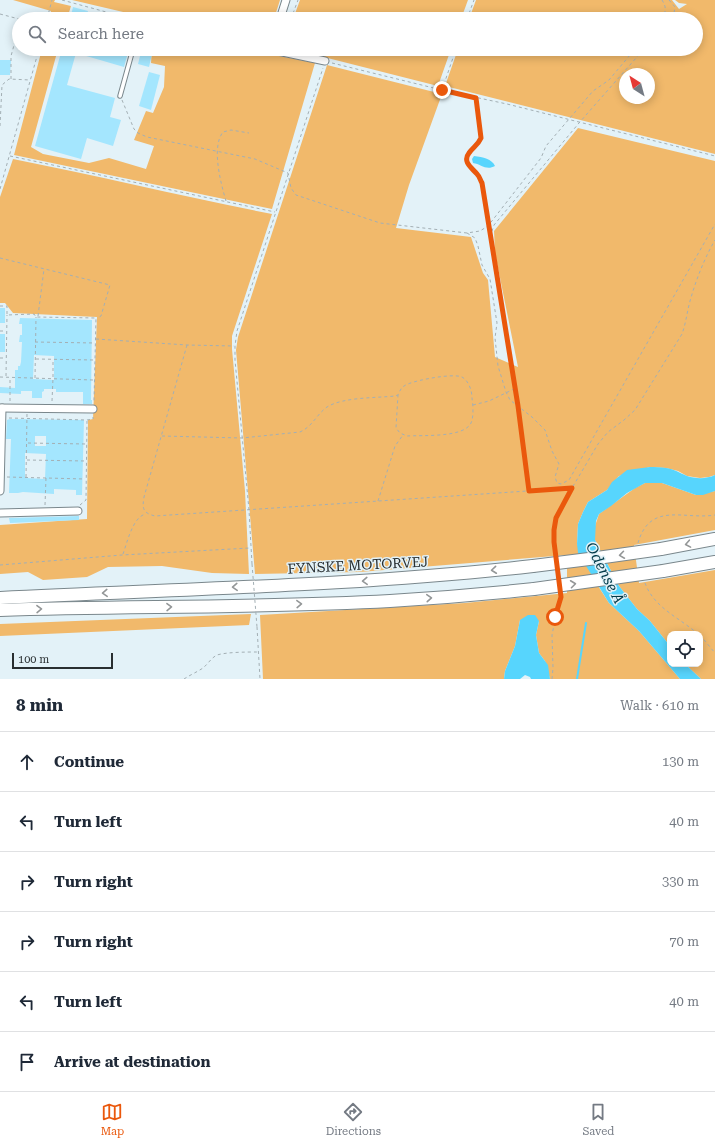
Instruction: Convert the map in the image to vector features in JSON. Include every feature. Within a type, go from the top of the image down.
[{"type":"highway","name":"FYNSKE MOTORVEJ","points":[[0,598],[387,580],[461,574],[661,549],[715,539]]},
{"type":"highway","points":[[0,610],[244,606],[389,601],[534,589],[663,571],[715,562]]},
{"type":"street","points":[[282,12],[286,0]]},
{"type":"street","points":[[302,56],[325,61]]},
{"type":"street","points":[[0,491],[1,408],[93,409]]},
{"type":"street","points":[[0,513],[78,511]]},
{"type":"lane","points":[[120,96],[130,56]]},
{"type":"path","points":[[49,12],[52,0]]},
{"type":"path","points":[[62,0],[106,12]]},
{"type":"path","points":[[294,12],[298,0]]},
{"type":"path","points":[[470,12],[474,0]]},
{"type":"path","points":[[662,0],[666,6],[666,12]]},
{"type":"path","points":[[669,0],[675,7],[674,12]]},
{"type":"path","points":[[0,14],[12,17]]},
{"type":"path","points":[[11,79],[12,52]]},
{"type":"path","points":[[0,189],[37,56]]},
{"type":"path","points":[[442,90],[454,56]]},
{"type":"path","points":[[288,173],[291,188],[296,195],[380,223],[395,226],[467,233],[480,231],[488,226],[541,158],[546,146],[593,91],[609,80],[629,56]]},
{"type":"path","points":[[490,237],[494,225],[579,123],[638,56]]},
{"type":"path","points":[[260,679],[250,548],[249,510],[235,346],[237,330],[325,61],[442,90],[507,104],[715,156]]},
{"type":"path","points":[[0,126],[2,86],[9,79],[30,80]]},
{"type":"path","points":[[120,96],[134,128],[138,133],[147,137],[255,159],[288,173]]},
{"type":"path","points":[[476,98],[481,138],[479,143],[468,154],[467,163],[479,176],[482,183],[518,406],[529,491]]},
{"type":"path","points":[[227,202],[220,176],[217,143],[223,132],[231,130],[249,133]]},
{"type":"path","points":[[10,156],[275,212]]},
{"type":"path","points":[[467,233],[475,238],[482,265],[490,279],[497,323],[494,338],[498,366],[506,392],[510,400],[532,416],[545,430],[552,451],[559,464],[555,477],[557,482],[561,484],[569,480],[715,224]]},
{"type":"path","points":[[556,558],[554,530],[556,518],[598,444],[608,432],[635,410],[682,334],[697,280],[708,252],[715,240]]},
{"type":"path","points":[[0,258],[110,285],[101,316],[96,318],[37,317],[34,314],[7,315]]},
{"type":"path","points":[[34,378],[37,317],[44,269]]},
{"type":"path","points":[[0,306],[7,306],[6,377]]},
{"type":"path","points":[[2,418],[93,419],[96,318]]},
{"type":"path","points":[[0,331],[7,331]]},
{"type":"path","points":[[96,339],[187,345],[235,346]]},
{"type":"path","points":[[35,342],[96,343]]},
{"type":"path","points":[[147,514],[143,505],[144,497],[187,345]]},
{"type":"path","points":[[0,358],[6,358]]},
{"type":"path","points":[[35,359],[95,360]]},
{"type":"path","points":[[51,408],[53,359]]},
{"type":"path","points":[[452,376],[461,377],[467,382],[472,392],[473,405],[470,424],[465,429],[456,433],[404,435],[396,428],[398,395],[401,388],[408,384],[452,376]]},
{"type":"path","points":[[0,377],[94,380]]},
{"type":"path","points":[[10,377],[10,408]]},
{"type":"path","points":[[473,405],[489,401],[514,388]]},
{"type":"path","points":[[161,436],[242,438],[300,432],[307,429],[329,406],[341,401],[398,395]]},
{"type":"path","points":[[26,477],[28,408]]},
{"type":"path","points":[[78,511],[78,507],[86,500],[87,420]]},
{"type":"path","points":[[378,501],[395,446],[404,435]]},
{"type":"path","points":[[27,443],[87,444]]},
{"type":"path","points":[[27,460],[86,461]]},
{"type":"path","points":[[0,477],[86,479]]},
{"type":"path","points":[[45,512],[46,478]]},
{"type":"path","points":[[122,555],[135,522],[142,515],[147,514],[155,516],[572,488]]},
{"type":"path","points":[[0,565],[122,555],[250,548]]},
{"type":"path","points":[[552,679],[552,635],[561,597],[560,589]]},
{"type":"path","points":[[703,639],[715,653]]},
{"type":"path","points":[[184,679],[202,668],[217,655],[240,652],[258,652]]},
{"type":"shaded area","points":[[13,0],[55,0],[54,2],[71,6],[69,12],[51,11]]},
{"type":"shaded area","points":[[72,0],[280,0],[276,12],[123,12]]},
{"type":"shaded area","points":[[300,0],[468,0],[464,12],[296,12]]},
{"type":"shaded area","points":[[476,0],[672,0],[679,9],[687,4],[679,3],[675,0],[715,0],[715,154],[445,86],[456,56],[703,56],[703,12],[472,12]]},
{"type":"shaded area","points":[[40,56],[56,56],[31,147],[43,154],[89,163],[109,158],[146,169],[154,146],[134,140],[146,111],[153,113],[164,87],[165,66],[151,63],[152,56],[280,56],[315,63],[272,209],[14,155]]},
{"type":"shaded area","points":[[320,56],[449,56],[438,86]]},
{"type":"shaded area","points":[[327,65],[442,94],[409,185],[396,228],[471,237],[483,273],[488,280],[495,357],[518,367],[495,253],[494,231],[578,128],[715,161],[715,475],[700,478],[687,476],[678,471],[666,468],[650,467],[619,476],[607,490],[588,502],[578,524],[577,544],[600,589],[609,603],[639,631],[667,664],[667,667],[670,667],[680,679],[550,679],[545,661],[539,653],[536,635],[539,621],[520,620],[515,646],[505,671],[504,679],[263,679],[260,615],[465,603],[567,593],[567,555],[360,572],[255,574],[236,350],[238,337]]},
{"type":"shaded area","points":[[13,159],[272,214],[232,336],[245,491],[249,574],[212,573],[162,566],[108,567],[87,577],[43,580],[28,572],[0,574],[0,525],[87,519],[88,420],[93,419],[97,317],[13,313],[5,303],[0,303],[0,197]]},
{"type":"shaded area","points":[[645,483],[662,483],[696,495],[715,491],[715,530],[634,545],[639,583],[715,570],[715,679],[701,679],[688,667],[703,667],[703,631],[667,631],[667,642],[650,621],[637,609],[619,586],[595,540],[595,526],[599,514],[635,488]]},
{"type":"shaded area","points":[[251,614],[249,625],[0,636],[0,624]]},
{"type":"water","points":[[474,156],[487,159],[495,166],[486,168],[473,163],[472,159]]},
{"type":"water","name":"Odense Å","points":[[660,467],[674,470],[694,478],[705,478],[715,475],[715,491],[703,495],[696,495],[662,483],[645,483],[627,493],[599,514],[596,521],[595,540],[619,586],[637,609],[650,621],[667,642],[667,664],[639,631],[609,603],[578,553],[578,524],[588,502],[607,490],[612,482],[627,470]]},
{"type":"water","points":[[528,615],[535,615],[539,621],[536,635],[539,653],[548,665],[550,679],[531,679],[525,675],[520,679],[504,679],[505,671],[515,646],[520,620]]},
{"type":"water","points":[[670,667],[688,667],[701,679],[680,679]]},
{"type":"building","points":[[73,7],[88,11],[88,12],[72,12]]},
{"type":"building","points":[[60,56],[75,56],[67,85],[115,98],[110,117],[121,120],[113,146],[87,138],[81,159],[35,146]]},
{"type":"building","points":[[86,56],[127,56],[124,67]]},
{"type":"building","points":[[140,56],[152,56],[149,67],[138,64]]},
{"type":"building","points":[[0,60],[11,60],[10,75],[0,75]]},
{"type":"building","points":[[149,72],[160,75],[151,110],[139,106]]},
{"type":"building","points":[[0,308],[5,308],[5,323],[0,323]]},
{"type":"building","points":[[20,318],[92,320],[92,404],[83,404],[83,392],[56,392],[56,389],[44,389],[42,392],[42,398],[32,398],[32,391],[21,391],[21,394],[0,393],[0,387],[15,388],[15,370],[18,370],[18,366],[20,366],[21,362],[22,342],[19,342],[20,335],[22,335],[22,324],[19,324]],"holes":[[[34,355],[54,356],[54,380],[33,379]]]},
{"type":"building","points":[[0,334],[5,334],[5,352],[0,352]]},
{"type":"building","points":[[7,420],[84,420],[82,495],[76,495],[76,490],[54,489],[54,494],[23,492],[9,493],[11,439],[6,439]],"holes":[[[35,436],[46,436],[46,446],[35,446]],[[25,453],[46,454],[45,479],[25,478]]]},
{"type":"building","points":[[79,516],[79,520],[10,523],[9,518]]},
{"type":"waterway","points":[[577,679],[586,623]]},
{"type":"route","points":[[442,90],[476,98],[481,138],[479,143],[468,154],[467,163],[479,176],[482,183],[518,406],[529,491],[572,488],[556,518],[554,530],[554,542],[561,597],[555,617]]}]
